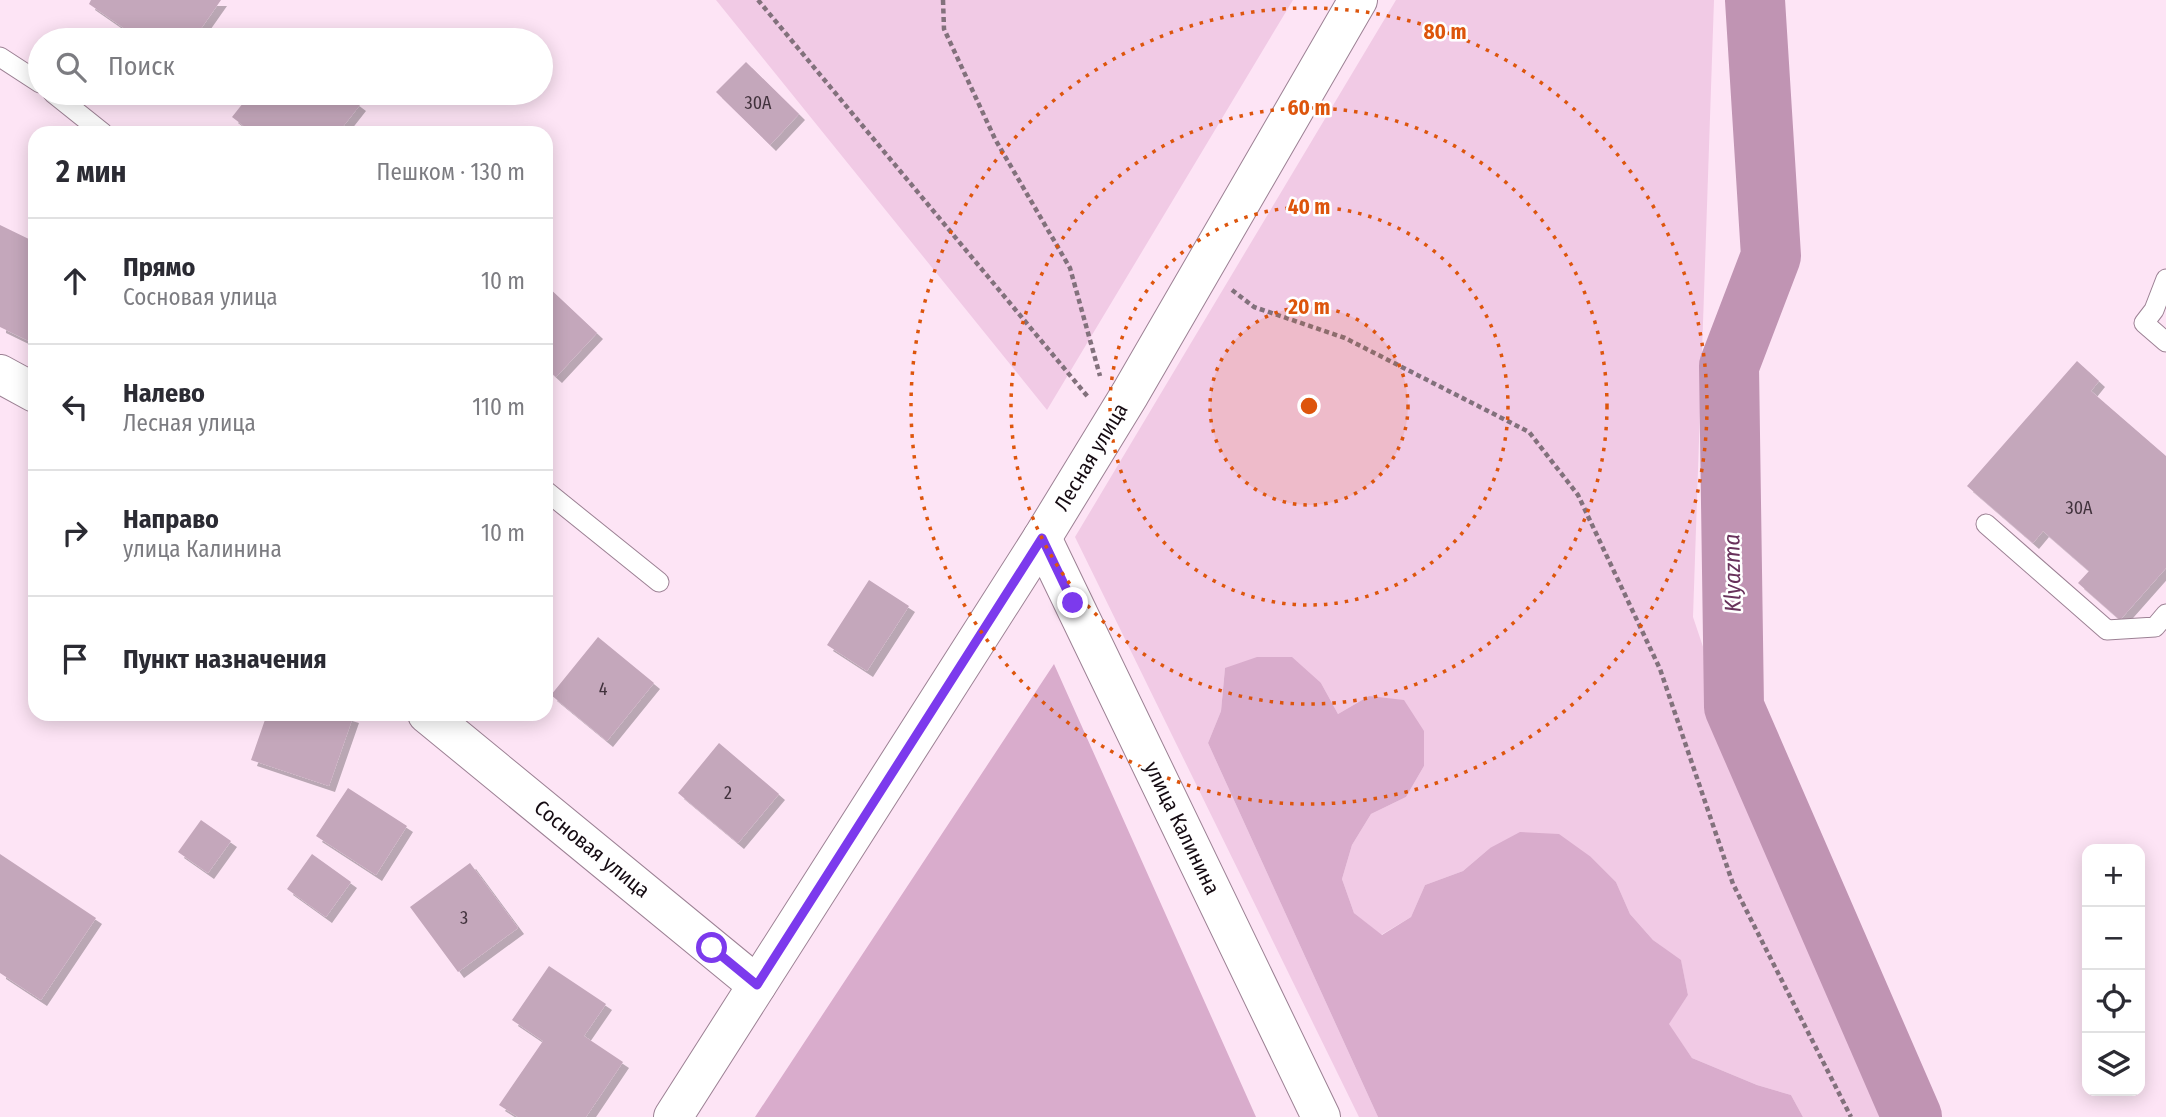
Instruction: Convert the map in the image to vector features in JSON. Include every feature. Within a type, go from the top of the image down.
[{"type":"street","name":"Лесная улица","points":[[673,1117],[1042,538],[1099,410],[1203,268],[1358,0]]},
{"type":"street","points":[[0,374],[28,389]]},
{"type":"street","name":"улица Калинина","points":[[1042,538],[1321,1117]]},
{"type":"street","name":"Сосновая улица","points":[[436,721],[757,985]]},
{"type":"lane","points":[[0,57],[28,75]]},
{"type":"lane","points":[[68,105],[94,126]]},
{"type":"lane","points":[[2166,279],[2154,310],[2144,323],[2166,342]]},
{"type":"lane","points":[[553,497],[659,582]]},
{"type":"lane","points":[[1986,524],[2107,630],[2155,627],[2166,614]]},
{"type":"path","points":[[758,0],[1099,410]]},
{"type":"path","points":[[943,0],[944,29],[995,139],[1070,268],[1100,377],[1099,410]]},
{"type":"path","points":[[1203,268],[1254,307],[1345,338],[1529,432],[1578,495],[1660,668],[1733,884],[1851,1117]]},
{"type":"shaded area","points":[[716,0],[1293,0],[1047,410]]},
{"type":"shaded area","points":[[1396,0],[1714,0],[1693,617],[1796,924],[1907,1117],[1803,1117],[1791,1095],[1757,1085],[1692,1058],[1668,1024],[1688,995],[1681,961],[1653,940],[1630,914],[1616,882],[1591,857],[1490,848],[1463,871],[1425,885],[1411,917],[1381,935],[1354,913],[1342,879],[1352,845],[1371,814],[1406,797],[1424,766],[1423,731],[1369,696],[1338,714],[1321,683],[1225,668],[1221,711],[1208,743],[1378,1117],[1359,1117],[1075,537]]},
{"type":"shaded area","points":[[1257,657],[1292,657],[1321,683],[1338,714],[1369,696],[1404,700],[1424,731],[1424,766],[1406,797],[1371,814],[1352,845],[1342,879],[1354,913],[1382,935],[1411,917],[1425,885],[1463,871],[1490,848],[1520,832],[1559,834],[1591,857],[1616,882],[1630,914],[1653,940],[1681,960],[1688,995],[1669,1024],[1692,1058],[1757,1085],[1791,1095],[1803,1117],[1378,1117],[1208,743],[1221,711],[1225,668]]},
{"type":"shaded area","points":[[1054,664],[1256,1117],[755,1117]]},
{"type":"building","points":[[91,0],[221,0],[201,28],[124,28],[89,4]]},
{"type":"building","points":[[746,62],[799,114],[770,145],[716,92]]},
{"type":"building","points":[[242,105],[360,105],[344,126],[244,126],[232,117]]},
{"type":"building","points":[[0,225],[28,239],[28,341],[0,327]]},
{"type":"building","points":[[553,292],[597,333],[556,377],[553,374]]},
{"type":"building","points":[[2077,361],[2099,381],[2091,391],[2166,456],[2166,568],[2120,620],[2078,583],[2089,571],[2043,531],[2033,543],[1967,486]]},
{"type":"building","points":[[869,580],[909,606],[867,671],[827,645]]},
{"type":"building","points":[[598,637],[654,683],[607,741],[553,697],[553,693]]},
{"type":"building","points":[[265,721],[352,721],[329,786],[251,760]]},
{"type":"building","points":[[719,743],[779,794],[738,843],[678,793]]},
{"type":"building","points":[[348,788],[407,826],[376,875],[316,836]]},
{"type":"building","points":[[201,820],[231,841],[208,873],[178,852]]},
{"type":"building","points":[[0,854],[96,918],[41,1000],[0,973]]},
{"type":"building","points":[[312,854],[351,882],[326,917],[287,889]]},
{"type":"building","points":[[470,863],[518,928],[458,972],[410,907]]},
{"type":"building","points":[[549,966],[606,1004],[584,1036],[623,1062],[586,1117],[518,1117],[499,1105],[543,1041],[512,1020]]},
{"type":"waterway","name":"Klyazma","points":[[1755,0],[1771,256],[1729,366],[1734,707],[1912,1117]]},
{"type":"route","points":[[712,948],[757,985],[1042,538],[1073,603]]}]
